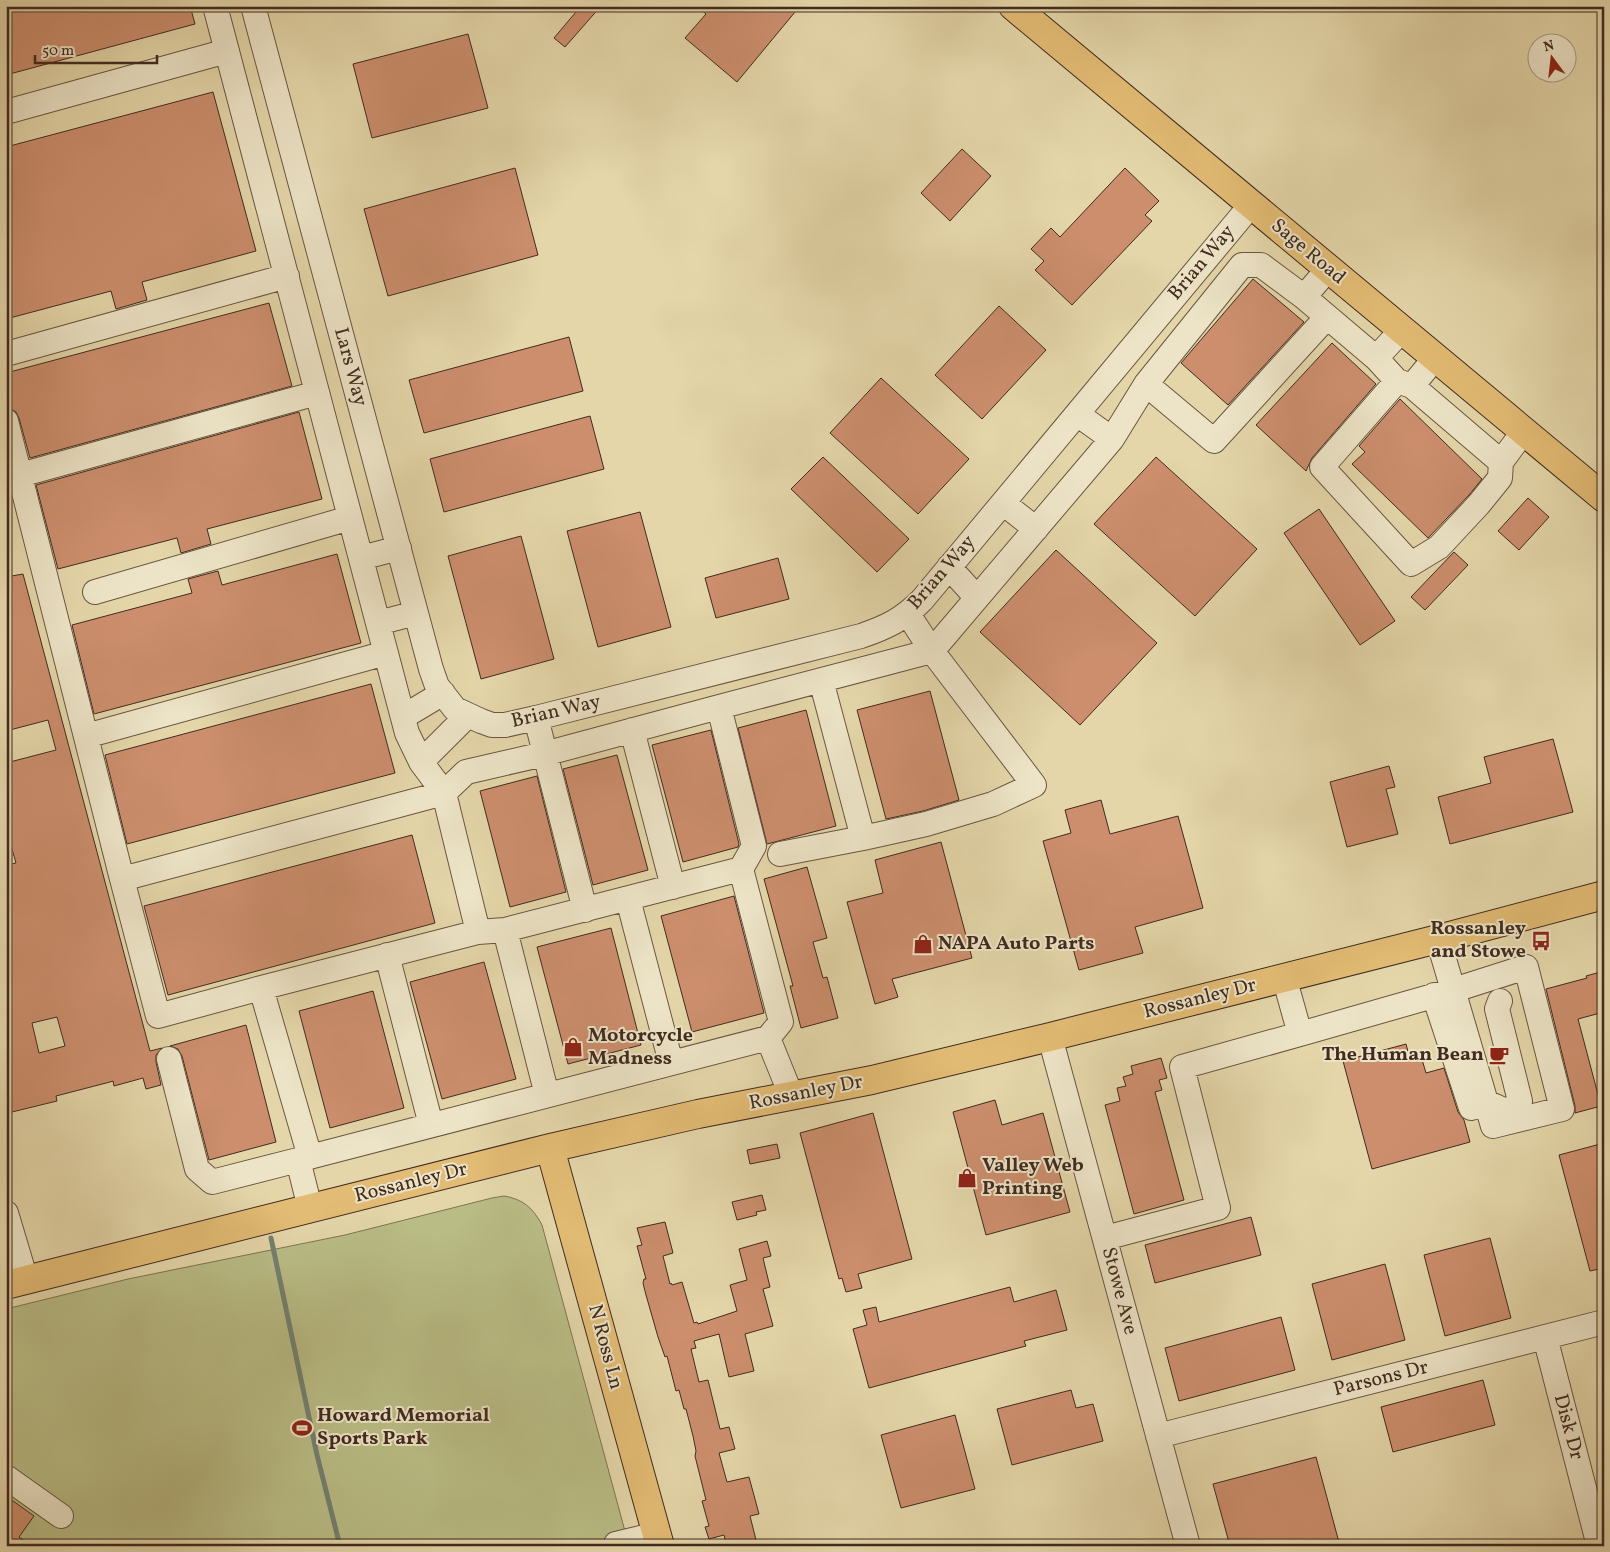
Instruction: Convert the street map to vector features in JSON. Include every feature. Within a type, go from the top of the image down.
[{"type":"main road","name":"Sage Road","points":[[1013,6],[1604,498]]},
{"type":"main road","name":"Rossanley Dr","points":[[16,1283],[550,1148],[698,1114],[872,1080],[1050,1037],[1438,940],[1604,895]]},
{"type":"main road","name":"N Ross Ln","points":[[550,1148],[659,1540]]},
{"type":"street","points":[[215,6],[407,733],[420,762],[444,793],[478,932]]},
{"type":"street","name":"Lars Way","points":[[253,6],[431,669],[437,686],[455,709],[468,715]]},
{"type":"street","points":[[6,112],[229,59],[267,57]]},
{"type":"street","points":[[256,162],[293,153]]},
{"type":"street","name":"Brian Way","points":[[468,715],[492,725],[505,725],[536,718],[842,640],[880,629],[908,614],[922,600],[1251,205]]},
{"type":"street","points":[[276,234],[312,225]]},
{"type":"street","points":[[122,879],[444,793],[466,772],[544,754],[932,651],[1112,440],[1146,384],[1242,265],[1261,265],[1304,297],[1404,384],[1501,462]]},
{"type":"street","points":[[1304,297],[1328,269]]},
{"type":"street","points":[[6,354],[287,276]]},
{"type":"street","points":[[1146,384],[1214,441],[1327,317]]},
{"type":"street","points":[[1376,358],[1402,330]]},
{"type":"street","points":[[1138,340],[1165,360]]},
{"type":"street","points":[[309,362],[346,351]]},
{"type":"street","points":[[1435,358],[1404,384],[1322,467],[1411,564],[1439,547],[1479,504],[1500,478],[1501,462],[1524,431]]},
{"type":"street","points":[[20,475],[318,393]]},
{"type":"street","points":[[1077,414],[1112,440]]},
{"type":"street","points":[[6,421],[158,1016],[478,932],[505,930],[741,869]]},
{"type":"street","points":[[328,432],[365,422]]},
{"type":"street","points":[[344,491],[381,480]]},
{"type":"street","points":[[1003,503],[1036,529]]},
{"type":"street","points":[[95,592],[350,518]]},
{"type":"street","points":[[361,558],[399,548]]},
{"type":"street","points":[[949,567],[977,598]]},
{"type":"street","points":[[378,623],[416,613]]},
{"type":"street","points":[[780,854],[926,824],[993,804],[1034,785],[932,651],[908,614]]},
{"type":"street","points":[[842,640],[849,672]]},
{"type":"street","points":[[86,736],[386,653]]},
{"type":"street","points":[[762,661],[768,694]]},
{"type":"street","points":[[821,680],[863,838]]},
{"type":"street","points":[[681,681],[689,715]]},
{"type":"street","points":[[403,716],[443,693]]},
{"type":"street","points":[[169,1059],[197,1169],[212,1182],[768,1038],[781,1022],[741,869],[754,846],[719,707]]},
{"type":"street","points":[[420,762],[468,715]]},
{"type":"street","points":[[536,718],[585,910]]},
{"type":"street","points":[[632,730],[673,887]]},
{"type":"street","points":[[628,899],[671,1063]]},
{"type":"street","points":[[505,930],[547,1095]]},
{"type":"street","points":[[1438,940],[1444,992],[1471,1108],[1488,1104],[1502,1110],[1513,1108],[1520,1101],[1497,1009],[1500,1001]]},
{"type":"street","points":[[387,956],[431,1125]]},
{"type":"street","points":[[1105,1238],[1218,1208],[1182,1067],[1526,967],[1562,1109],[1493,1126],[1488,1104]]},
{"type":"street","points":[[1284,977],[1300,1034]]},
{"type":"street","points":[[1493,977],[1532,1117]]},
{"type":"street","points":[[261,988],[304,1159],[310,1208]]},
{"type":"street","name":"Stowe Ave","points":[[1050,1037],[1188,1546]]},
{"type":"street","points":[[768,1038],[791,1096]]},
{"type":"street","points":[[6,1213],[16,1283]]},
{"type":"street","name":"Parsons Dr","points":[[1158,1436],[1604,1322]]},
{"type":"street","name":"Disk Dr","points":[[1545,1337],[1599,1546]]},
{"type":"street","points":[[6,1477],[61,1516]]},
{"type":"street","points":[[616,1544],[659,1540]]},
{"type":"green space","name":"Howard Memorial Sports Park","points":[[504,1196],[517,1199],[527,1205],[542,1225],[629,1546],[6,1546],[6,1309],[128,1279],[345,1235]]},
{"type":"building","points":[[6,6],[190,6],[195,24],[6,75]]},
{"type":"building","points":[[581,6],[601,6],[565,47],[554,38]]},
{"type":"building","points":[[696,6],[789,6],[795,12],[737,82],[685,38],[706,14]]},
{"type":"building","points":[[468,34],[488,108],[372,138],[353,64]]},
{"type":"building","points":[[213,92],[256,251],[142,282],[147,300],[116,309],[111,291],[6,319],[6,147]]},
{"type":"building","points":[[962,149],[991,176],[950,221],[921,193]]},
{"type":"building","points":[[515,168],[538,255],[388,296],[364,209]]},
{"type":"building","points":[[1125,168],[1159,201],[1145,215],[1152,221],[1072,305],[1035,270],[1044,261],[1031,249],[1051,228],[1060,237]]},
{"type":"building","points":[[1253,279],[1304,322],[1228,405],[1181,363]]},
{"type":"building","points":[[269,303],[292,386],[30,458],[19,418],[16,412],[11,409],[6,389],[6,373]]},
{"type":"building","points":[[999,306],[1046,350],[982,419],[935,375]]},
{"type":"building","points":[[569,337],[583,391],[424,433],[409,380]]},
{"type":"building","points":[[1332,343],[1376,384],[1312,458],[1306,471],[1256,425]]},
{"type":"building","points":[[881,378],[969,459],[918,514],[830,433]]},
{"type":"building","points":[[1400,399],[1482,479],[1428,538],[1352,464],[1365,452],[1359,446]]},
{"type":"building","points":[[299,412],[322,499],[207,529],[211,544],[181,553],[177,538],[58,569],[36,485]]},
{"type":"building","points":[[590,416],[604,469],[444,512],[430,459]]},
{"type":"building","points":[[823,457],[909,539],[877,572],[791,489]]},
{"type":"building","points":[[1156,457],[1257,549],[1195,616],[1094,524]]},
{"type":"building","points":[[1528,498],[1549,517],[1519,550],[1498,531]]},
{"type":"building","points":[[1319,509],[1395,621],[1360,645],[1284,533]]},
{"type":"building","points":[[640,512],[671,627],[598,647],[567,531]]},
{"type":"building","points":[[521,536],[554,659],[481,679],[448,556]]},
{"type":"building","points":[[1056,550],[1157,643],[1080,725],[980,632]]},
{"type":"building","points":[[1454,552],[1468,565],[1425,610],[1411,597]]},
{"type":"building","points":[[337,554],[361,643],[94,714],[72,625],[192,593],[188,579],[218,571],[222,585]]},
{"type":"building","points":[[778,558],[789,599],[716,618],[705,578]]},
{"type":"building","points":[[23,574],[150,1051],[162,1048],[156,1055],[161,1085],[146,1089],[143,1078],[114,1086],[113,1081],[56,1096],[57,1101],[12,1112],[6,1088],[6,865],[16,863],[6,828],[6,763],[56,750],[48,720],[6,731],[6,577]],"holes":[[[57,1017],[65,1046],[39,1053],[32,1023]]]},
{"type":"building","points":[[371,684],[395,773],[127,844],[105,755]]},
{"type":"building","points":[[930,691],[959,800],[923,811],[886,819],[857,710]]},
{"type":"building","points":[[806,710],[836,826],[767,844],[738,728]]},
{"type":"building","points":[[711,730],[739,844],[738,847],[683,862],[652,745]]},
{"type":"building","points":[[1553,739],[1573,812],[1450,844],[1438,797],[1491,783],[1484,757]]},
{"type":"building","points":[[617,755],[648,870],[593,885],[563,769]]},
{"type":"building","points":[[1389,766],[1395,787],[1386,789],[1398,834],[1347,847],[1330,782]]},
{"type":"building","points":[[537,776],[566,892],[510,907],[480,791]]},
{"type":"building","points":[[1101,800],[1110,834],[1178,816],[1203,908],[1135,927],[1143,953],[1079,970],[1043,841],[1071,833],[1065,810]]},
{"type":"building","points":[[412,835],[435,923],[168,995],[144,906]]},
{"type":"building","points":[[941,842],[972,958],[892,979],[898,997],[875,1004],[847,902],[883,893],[875,860]]},
{"type":"building","points":[[807,867],[827,938],[813,942],[823,978],[827,977],[838,1018],[801,1028],[790,986],[793,986],[764,879]]},
{"type":"building","points":[[734,896],[764,1013],[692,1032],[661,916]]},
{"type":"building","points":[[611,928],[641,1045],[568,1064],[537,947]]},
{"type":"building","points":[[484,962],[516,1079],[442,1099],[410,982]]},
{"type":"building","points":[[1604,971],[1604,1012],[1578,1019],[1601,1106],[1575,1113],[1575,1106],[1546,989],[1587,978],[1586,976]]},
{"type":"building","points":[[373,991],[404,1108],[330,1128],[299,1011]]},
{"type":"building","points":[[246,1025],[276,1142],[209,1160],[182,1056],[178,1049],[170,1046]]},
{"type":"building","points":[[1406,1044],[1410,1059],[1421,1056],[1426,1073],[1444,1068],[1458,1112],[1464,1120],[1470,1142],[1372,1169],[1343,1061]]},
{"type":"building","points":[[1161,1058],[1167,1078],[1159,1080],[1162,1090],[1155,1092],[1184,1200],[1134,1214],[1105,1105],[1120,1101],[1117,1088],[1126,1086],[1123,1077],[1133,1074],[1131,1066]]},
{"type":"building","points":[[995,1100],[1002,1125],[1043,1113],[1070,1212],[986,1235],[953,1112]]},
{"type":"building","points":[[873,1113],[912,1259],[858,1274],[862,1288],[846,1292],[842,1278],[839,1279],[800,1133]]},
{"type":"building","points":[[1604,1143],[1604,1268],[1590,1271],[1559,1155]]},
{"type":"building","points":[[777,1144],[780,1158],[750,1164],[747,1150]]},
{"type":"building","points":[[762,1195],[766,1210],[756,1212],[757,1215],[737,1220],[732,1202]]},
{"type":"building","points":[[1251,1217],[1261,1255],[1155,1283],[1145,1245]]},
{"type":"building","points":[[665,1222],[673,1253],[663,1256],[670,1284],[682,1282],[694,1323],[697,1322],[698,1324],[737,1311],[730,1285],[747,1280],[739,1249],[767,1241],[771,1256],[763,1258],[770,1287],[763,1289],[773,1326],[745,1334],[754,1371],[729,1377],[719,1334],[694,1341],[696,1348],[691,1349],[699,1382],[708,1380],[720,1429],[729,1427],[735,1449],[719,1453],[727,1482],[749,1477],[759,1514],[750,1516],[756,1540],[736,1546],[734,1541],[726,1544],[724,1535],[709,1539],[705,1527],[709,1526],[702,1501],[706,1500],[695,1456],[693,1436],[686,1409],[684,1409],[679,1390],[676,1391],[667,1356],[665,1357],[658,1337],[643,1283],[644,1279],[646,1279],[637,1246],[642,1245],[637,1228]]},
{"type":"building","points":[[1490,1238],[1511,1318],[1445,1336],[1424,1255]]},
{"type":"building","points":[[1385,1264],[1405,1340],[1332,1360],[1312,1284]]},
{"type":"building","points":[[1010,1287],[1014,1302],[1056,1290],[1067,1330],[1024,1341],[1026,1346],[869,1388],[853,1329],[867,1325],[863,1310],[876,1307],[879,1322]]},
{"type":"building","points":[[1281,1317],[1295,1370],[1179,1401],[1165,1348]]},
{"type":"building","points":[[1483,1380],[1495,1425],[1393,1452],[1381,1407]]},
{"type":"building","points":[[1071,1390],[1076,1408],[1093,1404],[1103,1441],[1012,1465],[997,1409]]},
{"type":"building","points":[[955,1415],[975,1489],[901,1508],[881,1435]]},
{"type":"building","points":[[1316,1457],[1340,1546],[1230,1546],[1213,1484]]},
{"type":"building","points":[[6,1496],[34,1516],[19,1537],[32,1546],[6,1546]]},
{"type":"waterway","points":[[271,1238],[317,1455],[340,1546]]},
{"type":"place","name":"Rossanley and Stowe","points":[[1541,941]]},
{"type":"place","name":"NAPA Auto Parts","points":[[923,944]]},
{"type":"place","name":"Motorcycle Madness","points":[[573,1047]]},
{"type":"place","name":"The Human Bean","points":[[1499,1055]]},
{"type":"place","name":"Valley Web Printing","points":[[967,1178]]},
{"type":"place","name":"Howard Memorial Sports Park","points":[[302,1428]]}]
